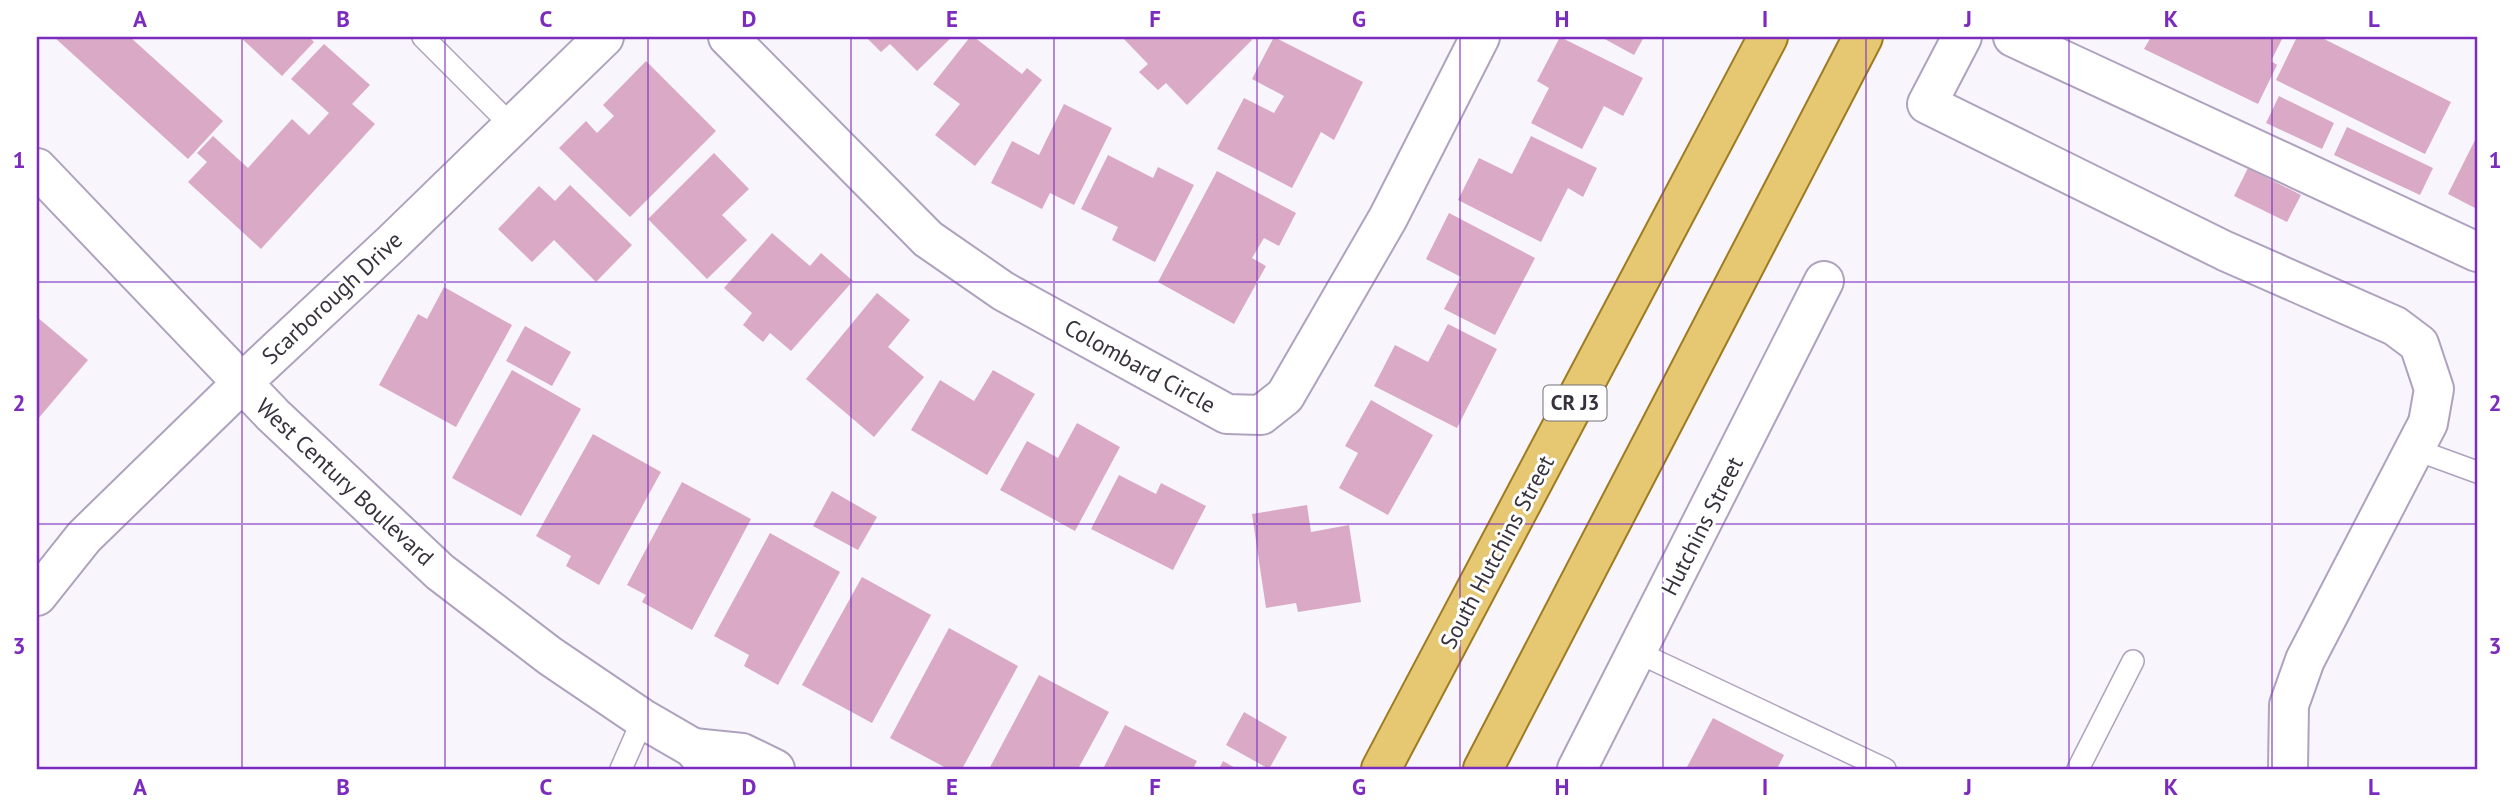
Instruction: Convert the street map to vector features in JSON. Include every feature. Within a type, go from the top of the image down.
[{"type":"main road","name":"South Hutchins Street","points":[[1381,769],[1768,37]]},
{"type":"main road","points":[[1483,769],[1863,37]]},
{"type":"street","name":"Scarborough Drive","points":[[37,596],[84,537],[604,37]]},
{"type":"street","name":"Colombard Circle","points":[[728,37],[928,239],[1003,291],[1227,414],[1261,415],[1285,396],[1388,218],[1480,37]]},
{"type":"street","points":[[1962,37],[1927,104],[2225,251],[2395,326],[2419,345],[2434,389],[2428,423],[2305,660],[2290,705],[2288,769]]},
{"type":"street","points":[[2013,37],[2477,252]]},
{"type":"street","name":"West Century Boulevard","points":[[37,168],[288,430],[440,572],[550,656],[643,719],[694,762],[742,754],[775,769]]},
{"type":"street","name":"Hutchins Street","points":[[1577,769],[1824,281]]},
{"type":"lane","points":[[424,37],[512,126]]},
{"type":"lane","points":[[2414,449],[2477,472]]},
{"type":"lane","points":[[1637,652],[1885,769]]},
{"type":"lane","points":[[2078,769],[2133,661]]},
{"type":"lane","points":[[621,769],[643,719]]},
{"type":"building","points":[[54,37],[130,37],[223,121],[188,159]]},
{"type":"building","points":[[240,37],[309,37],[314,42],[282,76]]},
{"type":"building","points":[[866,37],[952,37],[917,71],[890,44],[881,52]]},
{"type":"building","points":[[970,37],[974,37],[1022,74],[1027,68],[1042,80],[975,166],[935,135],[960,104],[933,84]]},
{"type":"building","points":[[1250,37],[1252,40],[1187,105],[1166,83],[1158,90],[1139,72],[1148,64],[1123,38]]},
{"type":"building","points":[[1274,37],[1363,82],[1334,140],[1321,132],[1292,188],[1217,149],[1244,98],[1274,113],[1284,96],[1252,79]]},
{"type":"building","points":[[1560,37],[1643,78],[1623,116],[1604,106],[1582,149],[1531,123],[1549,88],[1537,81]]},
{"type":"building","points":[[1601,37],[1644,37],[1634,55]]},
{"type":"building","points":[[2151,37],[2282,39],[2271,61],[2277,65],[2258,104],[2144,49]]},
{"type":"building","points":[[2297,37],[2320,37],[2451,102],[2425,154],[2276,80]]},
{"type":"building","points":[[324,44],[370,85],[352,104],[375,124],[261,249],[188,182],[207,162],[197,153],[213,136],[248,168],[292,119],[309,135],[329,113],[291,79]]},
{"type":"building","points":[[646,61],[716,131],[630,217],[559,148],[586,121],[597,133],[614,116],[603,105]]},
{"type":"building","points":[[2279,96],[2334,123],[2322,149],[2266,123]]},
{"type":"building","points":[[1064,104],[1112,128],[1074,205],[1050,193],[1042,209],[991,183],[1012,141],[1039,155]]},
{"type":"building","points":[[2347,127],[2433,168],[2420,195],[2334,155]]},
{"type":"building","points":[[1531,136],[1597,168],[1583,197],[1568,188],[1541,242],[1458,200],[1479,158],[1512,174]]},
{"type":"building","points":[[2477,136],[2477,209],[2448,194]]},
{"type":"building","points":[[714,153],[749,189],[722,215],[747,240],[707,279],[648,219]]},
{"type":"building","points":[[1108,155],[1153,178],[1158,167],[1194,185],[1155,262],[1112,240],[1118,227],[1081,209]]},
{"type":"building","points":[[2248,168],[2301,195],[2287,222],[2234,196]]},
{"type":"building","points":[[1217,171],[1296,213],[1279,246],[1264,238],[1252,258],[1266,266],[1234,324],[1158,282]]},
{"type":"building","points":[[570,185],[632,245],[596,282],[554,240],[532,262],[498,229],[539,186],[555,201]]},
{"type":"building","points":[[1449,213],[1535,258],[1495,335],[1444,309],[1461,277],[1426,259]]},
{"type":"building","points":[[772,233],[810,266],[821,253],[853,281],[791,351],[770,333],[763,342],[743,325],[752,313],[724,288]]},
{"type":"building","points":[[444,287],[512,325],[456,427],[379,385],[418,314],[427,319]]},
{"type":"building","points":[[877,293],[910,320],[888,347],[924,377],[874,437],[806,379]]},
{"type":"building","points":[[37,317],[88,360],[37,420]]},
{"type":"building","points":[[1448,324],[1497,349],[1457,428],[1374,386],[1395,345],[1428,362]]},
{"type":"building","points":[[525,326],[571,352],[552,386],[506,361]]},
{"type":"building","points":[[512,370],[581,409],[521,516],[452,478]]},
{"type":"building","points":[[993,370],[1035,394],[987,475],[911,430],[940,380],[974,401]]},
{"type":"building","points":[[1371,400],[1433,435],[1388,515],[1339,488],[1358,453],[1345,446]]},
{"type":"building","points":[[1077,423],[1120,447],[1075,531],[1000,490],[1027,441],[1058,458]]},
{"type":"building","points":[[593,434],[661,472],[599,585],[566,566],[571,556],[536,536]]},
{"type":"building","points":[[1119,475],[1156,494],[1161,483],[1206,506],[1173,570],[1091,529]]},
{"type":"building","points":[[682,482],[751,519],[692,630],[642,602],[646,595],[627,585]]},
{"type":"building","points":[[832,491],[877,517],[858,550],[813,526]]},
{"type":"building","points":[[1307,505],[1311,532],[1349,525],[1361,602],[1298,612],[1296,603],[1266,608],[1252,514]]},
{"type":"building","points":[[770,533],[840,572],[778,685],[744,666],[749,655],[714,636]]},
{"type":"building","points":[[862,577],[931,615],[872,723],[802,685]]},
{"type":"building","points":[[949,628],[1018,666],[962,769],[948,769],[890,738]]},
{"type":"building","points":[[1039,675],[1109,712],[1078,769],[989,769]]},
{"type":"building","points":[[1244,712],[1287,737],[1269,769],[1226,745]]},
{"type":"building","points":[[1713,718],[1784,755],[1777,769],[1686,769]]},
{"type":"building","points":[[1125,725],[1197,761],[1193,769],[1103,769]]},
{"type":"building","points":[[1223,761],[1237,769],[1219,769]]}]
